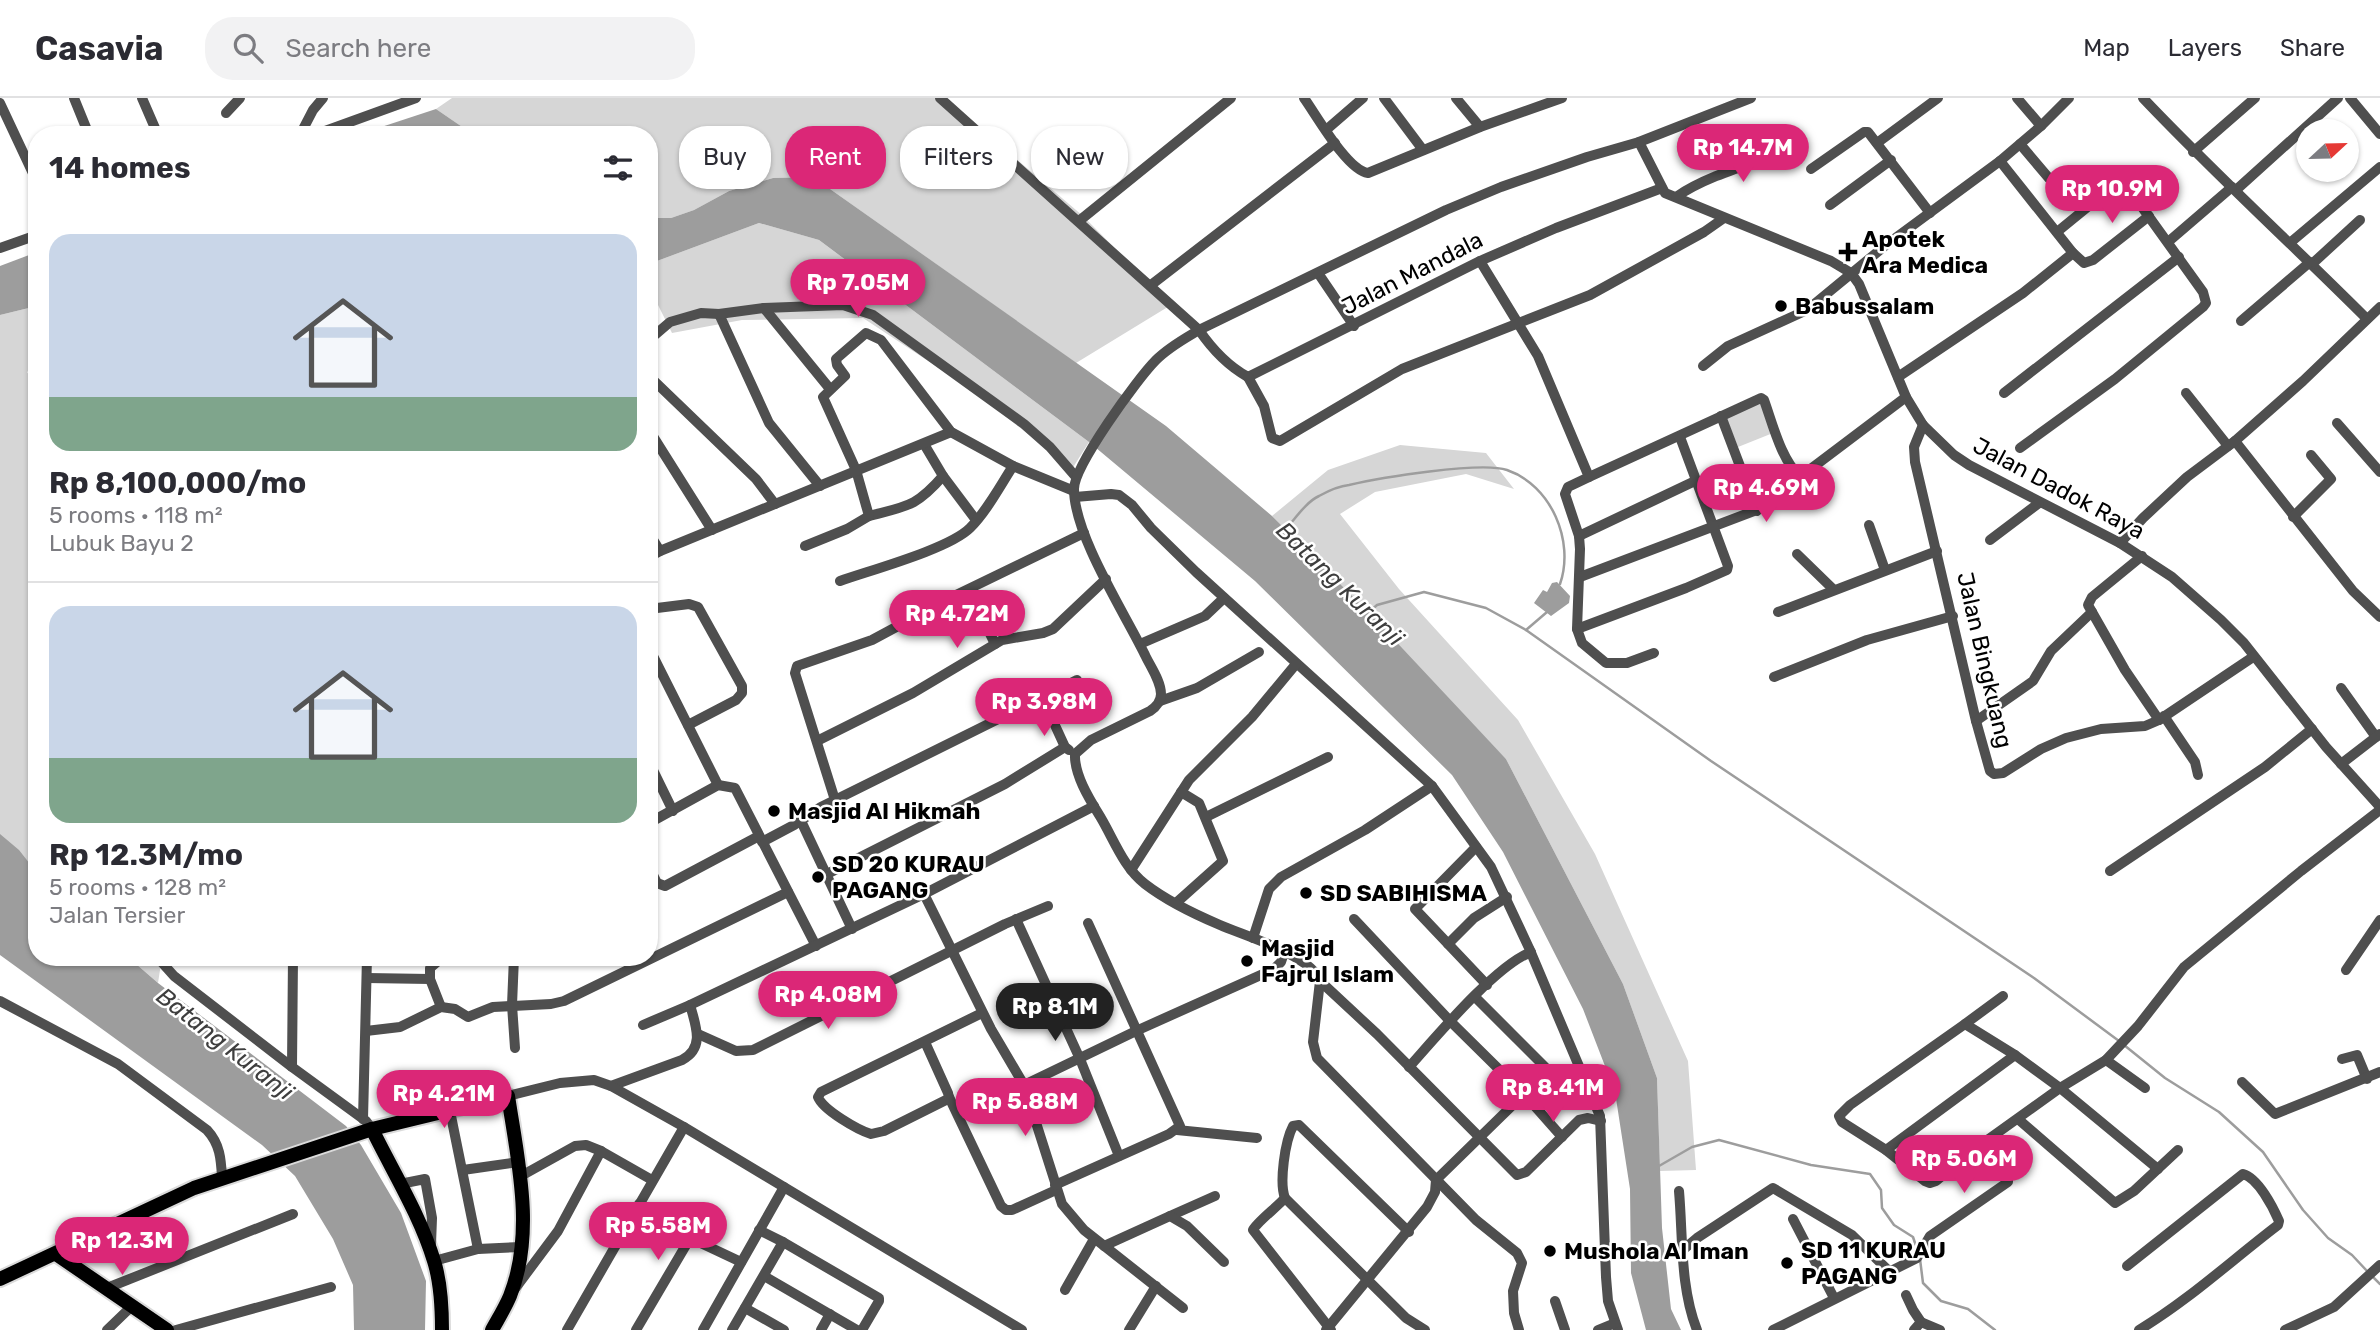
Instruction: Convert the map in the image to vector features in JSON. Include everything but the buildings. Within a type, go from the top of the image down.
[{"type":"main road","points":[[0,1279],[222,1177],[365,1127],[450,1111],[508,1096],[520,1169],[523,1206],[521,1247],[511,1295],[492,1330]]},
{"type":"main road","points":[[365,1127],[400,1184],[432,1256],[441,1296],[442,1330]]},
{"type":"main road","points":[[56,1254],[167,1330]]},
{"type":"street","points":[[74,98],[85,126]]},
{"type":"street","points":[[226,113],[240,98]]},
{"type":"street","points":[[305,126],[323,98]]},
{"type":"street","points":[[339,126],[416,98]]},
{"type":"street","points":[[940,98],[1151,285],[1199,330],[1232,367],[1248,377],[1264,406],[1272,438],[1280,441],[1402,369],[1590,295],[1704,232],[1724,218]]},
{"type":"street","points":[[1080,221],[1231,98]]},
{"type":"street","points":[[1304,98],[1357,170],[1368,173],[1480,127],[1562,98]]},
{"type":"street","points":[[1326,130],[1363,98]]},
{"type":"street","points":[[1384,98],[1423,150]]},
{"type":"street","points":[[1456,98],[1480,127]]},
{"type":"street","points":[[1527,98],[1535,108]]},
{"type":"street","points":[[1160,701],[1160,689],[1140,644],[1084,533],[1074,494],[1076,477],[1089,455],[1154,361],[1174,344],[1199,330],[1446,210],[1490,191],[1639,142],[1751,98]]},
{"type":"street","points":[[1877,143],[1938,98]]},
{"type":"street","points":[[2017,98],[2041,126]]},
{"type":"street","points":[[1703,366],[1728,346],[1807,310],[1851,273],[2000,161],[2041,126],[2068,98]]},
{"type":"street","points":[[2143,98],[2193,152],[2291,242],[2367,319]]},
{"type":"street","points":[[2193,152],[2255,98]]},
{"type":"street","points":[[2168,242],[2234,189],[2338,98]]},
{"type":"street","points":[[2350,98],[2380,134]]},
{"type":"street","points":[[145,100],[155,126]]},
{"type":"street","points":[[0,103],[28,163]]},
{"type":"street","points":[[1811,169],[1864,132],[1870,133],[1930,213]]},
{"type":"street","points":[[1639,142],[1665,192],[1831,261],[1851,273]]},
{"type":"street","points":[[1151,285],[1335,143]]},
{"type":"street","points":[[2020,144],[2053,183]]},
{"type":"street","points":[[1676,197],[1707,181],[1797,148]]},
{"type":"street","points":[[1830,205],[1891,160]]},
{"type":"street","points":[[2000,161],[2081,261],[2090,262],[2149,216]]},
{"type":"street","points":[[2291,242],[2380,167]]},
{"type":"street","points":[[2020,448],[2115,379],[2205,306],[2205,297],[2127,184],[2120,182],[2056,232]]},
{"type":"street","name":"Jalan Mandala","points":[[1248,377],[1480,261],[1535,236],[1662,188]]},
{"type":"street","points":[[2241,321],[2360,220]]},
{"type":"street","points":[[0,248],[28,238]]},
{"type":"street","points":[[1898,377],[2023,293],[2073,253]]},
{"type":"street","points":[[2004,393],[2179,257]]},
{"type":"street","points":[[1480,261],[1538,356],[1589,477]]},
{"type":"street","points":[[1318,273],[1354,326]]},
{"type":"street","name":"Jalan Dadok Raya","points":[[1851,273],[1869,303],[1906,397],[1923,425],[1962,460],[2142,556],[2196,597],[2238,637],[2380,808]]},
{"type":"street","points":[[658,332],[677,319],[701,313],[719,314],[764,308],[843,305],[873,315],[1024,424],[1050,447],[1076,477]]},
{"type":"street","points":[[2120,544],[2143,518],[2187,477],[2231,444],[2303,381],[2380,307]]},
{"type":"street","points":[[764,308],[830,390]]},
{"type":"street","points":[[719,314],[769,423],[820,486]]},
{"type":"street","points":[[869,516],[856,470],[823,398],[845,376],[836,359],[862,335],[870,334],[881,340],[951,432],[1013,466],[1074,494],[1111,494],[1126,499],[1174,552],[1432,786],[1476,847],[1507,897],[1601,1121],[1606,1277],[1608,1301],[1617,1327],[1598,1330]]},
{"type":"street","points":[[658,385],[756,479],[775,504]]},
{"type":"street","points":[[2186,393],[2353,591],[2380,617]]},
{"type":"street","points":[[1580,576],[1791,497],[1797,489],[1800,477],[1906,397]]},
{"type":"street","points":[[1654,653],[1627,663],[1606,663],[1582,643],[1577,629],[1579,536],[1565,498],[1568,487],[1763,398],[1787,459],[1793,471],[1800,477]]},
{"type":"street","points":[[1721,416],[1757,510]]},
{"type":"street","points":[[2337,423],[2380,472]]},
{"type":"street","name":"Jalan Bingkuang","points":[[1923,425],[1914,447],[1915,462],[1990,771],[1998,774],[2041,748],[2066,737],[2101,729],[2145,726],[2162,718]]},
{"type":"street","points":[[658,548],[660,551],[951,432]]},
{"type":"street","points":[[1577,629],[1726,571],[1728,566],[1680,437]]},
{"type":"street","points":[[658,444],[712,530]]},
{"type":"street","points":[[923,444],[976,520]]},
{"type":"street","points":[[2293,517],[2331,479],[2311,455]]},
{"type":"street","points":[[840,581],[961,535],[976,520],[1013,466]]},
{"type":"street","points":[[805,546],[847,529],[869,516],[916,502],[943,476]]},
{"type":"street","points":[[1579,536],[1695,481]]},
{"type":"street","points":[[1990,540],[2039,503]]},
{"type":"street","points":[[1870,525],[1885,570]]},
{"type":"street","points":[[835,800],[795,673],[797,666],[872,640],[1084,533]]},
{"type":"street","points":[[1778,612],[1937,551]]},
{"type":"street","points":[[1797,554],[1833,589]]},
{"type":"street","points":[[2142,556],[2090,599],[2088,605],[2125,670],[2195,762],[2198,775]]},
{"type":"street","points":[[817,741],[913,692],[1009,637],[1043,634],[1053,629],[1106,579]]},
{"type":"street","points":[[969,590],[995,644]]},
{"type":"street","points":[[1140,644],[1205,616],[1224,598]]},
{"type":"street","points":[[658,608],[685,604],[698,607],[743,690],[736,700],[688,725]]},
{"type":"street","points":[[1976,721],[2033,681],[2051,651],[2091,612]]},
{"type":"street","points":[[1774,677],[1867,640],[1953,616]]},
{"type":"street","points":[[1075,754],[1083,745],[1150,711],[1160,701],[1197,688],[1259,652]]},
{"type":"street","points":[[2162,718],[2253,656]]},
{"type":"street","points":[[1131,870],[1195,773],[1252,717],[1296,664]]},
{"type":"street","points":[[658,666],[719,785]]},
{"type":"street","points":[[658,883],[665,886],[801,821],[835,800],[1077,680]]},
{"type":"street","points":[[2341,688],[2378,736],[2341,764]]},
{"type":"street","points":[[1042,696],[1065,747],[1075,754],[1077,771],[1094,806],[1131,870],[1150,888],[1176,903],[1305,963],[1317,974],[1320,981],[1514,1172],[1519,1175],[1526,1172],[1583,1118],[1601,1121]]},
{"type":"street","points":[[2110,871],[2265,767],[2312,729]]},
{"type":"street","points":[[827,874],[1005,784],[1065,747]]},
{"type":"street","points":[[1206,817],[1328,757]]},
{"type":"street","points":[[658,780],[673,811]]},
{"type":"street","points":[[658,818],[719,785],[732,786],[737,790],[816,946]]},
{"type":"street","points":[[1253,938],[1269,889],[1281,877],[1365,830],[1432,786]]},
{"type":"street","points":[[1176,903],[1223,861],[1206,817],[1195,799],[1181,792]]},
{"type":"street","points":[[643,1025],[852,929],[1094,806]]},
{"type":"street","points":[[2003,996],[1840,1114],[1842,1122],[1886,1150],[1928,1183],[1945,1175],[1972,1151],[2060,1088],[2109,1057],[2138,1026],[2184,967],[2380,808]]},
{"type":"street","points":[[801,821],[852,929]]},
{"type":"street","points":[[1476,847],[1415,906],[1417,913],[1487,985]]},
{"type":"street","points":[[658,955],[788,892]]},
{"type":"street","points":[[924,894],[982,1013],[1024,1085],[1062,1204],[1078,1224],[1182,1308]]},
{"type":"street","points":[[1448,944],[1480,912],[1507,897]]},
{"type":"street","points":[[698,1034],[736,1051],[753,1050],[1016,919],[1048,906]]},
{"type":"street","points":[[1016,919],[1080,1059],[1119,1156]]},
{"type":"street","points":[[1354,919],[1450,1021],[1524,1094],[1562,1137]]},
{"type":"street","points":[[1088,923],[1179,1121],[1177,1130]]},
{"type":"street","points":[[2346,970],[2378,929]]},
{"type":"street","points":[[1409,1067],[1487,985],[1517,959],[1531,952]]},
{"type":"street","points":[[1024,1085],[1277,967],[1284,953]]},
{"type":"street","points":[[165,966],[174,976],[365,1127]]},
{"type":"street","points":[[291,966],[292,1067]]},
{"type":"street","points":[[365,1127],[367,966]]},
{"type":"street","points":[[432,966],[429,968],[430,979],[441,1007]]},
{"type":"street","points":[[514,966],[512,1005],[515,1048]]},
{"type":"street","points":[[366,1031],[400,1027],[441,1007],[455,1009],[468,1017],[493,1007],[551,1004],[571,998],[635,966]]},
{"type":"street","points":[[367,978],[430,979]]},
{"type":"street","points":[[1320,981],[1313,1042],[1317,1058],[1487,1231],[1517,1253],[1521,1264],[1513,1291],[1514,1313],[1511,1330]]},
{"type":"street","points":[[1475,997],[1548,1070]]},
{"type":"street","points":[[0,1001],[118,1064],[207,1130],[218,1147],[222,1177]]},
{"type":"street","points":[[611,1086],[687,1057],[694,1050],[698,1034],[690,1005]]},
{"type":"street","points":[[949,1097],[884,1131],[871,1134],[833,1112],[819,1101],[818,1097],[821,1092],[982,1013]]},
{"type":"street","points":[[1965,1024],[2015,1055],[2060,1088],[2158,1169]]},
{"type":"street","points":[[925,1042],[1001,1206],[1006,1210],[1012,1210],[1177,1130],[1257,1138]]},
{"type":"street","points":[[1886,1150],[2015,1055]]},
{"type":"street","points":[[2342,1059],[2357,1055],[2367,1079]]},
{"type":"street","points":[[2109,1057],[2146,1088]]},
{"type":"street","points":[[2242,1082],[2275,1114],[2380,1072]]},
{"type":"street","points":[[508,1096],[579,1081],[594,1080],[611,1086],[1023,1330]]},
{"type":"street","points":[[1285,1198],[1270,1215],[1256,1224],[1253,1230],[1329,1329],[1409,1232],[1431,1201],[1436,1180],[1524,1094]]},
{"type":"street","points":[[450,1111],[478,1249]]},
{"type":"street","points":[[2018,1119],[2115,1203],[2134,1191],[2178,1150]]},
{"type":"street","points":[[1409,1232],[1297,1125],[1290,1129],[1282,1190],[1285,1198],[1406,1318],[1425,1330]]},
{"type":"street","points":[[567,1330],[684,1127]]},
{"type":"street","points":[[463,1170],[520,1169],[575,1146],[586,1145],[652,1180]]},
{"type":"street","points":[[511,1295],[558,1231],[601,1151]]},
{"type":"street","points":[[1773,1330],[1917,1258],[1930,1236],[2008,1182],[1972,1151]]},
{"type":"street","points":[[2127,1266],[2244,1174],[2254,1181],[2279,1221],[2278,1225],[2188,1297],[2139,1330]]},
{"type":"street","points":[[400,1184],[425,1179],[432,1218],[432,1256],[478,1249],[521,1247]]},
{"type":"street","points":[[702,1330],[784,1187]]},
{"type":"street","points":[[1684,1249],[1773,1188],[1852,1235],[1890,1272]]},
{"type":"street","points":[[1679,1191],[1683,1264],[1697,1330]]},
{"type":"street","points":[[1065,1290],[1099,1242],[1170,1216],[1215,1195]]},
{"type":"street","points":[[639,1203],[688,1237],[741,1262]]},
{"type":"street","points":[[107,1287],[293,1214]]},
{"type":"street","points":[[1170,1216],[1187,1226],[1224,1262]]},
{"type":"street","points":[[1793,1219],[1834,1298]]},
{"type":"street","points":[[759,1230],[879,1298],[862,1330]]},
{"type":"street","points":[[636,1330],[688,1242],[688,1237]]},
{"type":"street","points":[[732,1330],[783,1242]]},
{"type":"street","points":[[2286,1330],[2334,1307],[2379,1267]]},
{"type":"street","points":[[764,1276],[857,1330]]},
{"type":"street","points":[[1129,1330],[1156,1286]]},
{"type":"street","points":[[176,1330],[331,1287]]},
{"type":"street","points":[[1906,1295],[1918,1326],[1940,1330]]},
{"type":"street","points":[[1555,1301],[1565,1330]]},
{"type":"street","points":[[107,1330],[133,1306]]},
{"type":"street","points":[[745,1308],[782,1330]]},
{"type":"street","points":[[1514,1313],[1519,1330]]},
{"type":"street","points":[[821,1330],[830,1314]]},
{"type":"shaded area","points":[[452,98],[945,98],[978,126],[900,126],[900,189],[1017,189],[1017,160],[1031,172],[1031,189],[1051,189],[1083,216],[1171,305],[1076,363],[830,189],[886,189],[886,126],[785,126],[785,178],[771,179],[771,126],[679,126],[679,189],[736,189],[694,210],[671,218],[658,218],[658,126],[461,126],[436,109]]},
{"type":"shaded area","points":[[759,223],[819,240],[1089,442],[1072,469],[975,392],[863,318],[742,320],[672,333],[658,305],[658,261]]},
{"type":"shaded area","points":[[28,308],[28,872],[0,846],[0,315]]},
{"type":"shaded area","points":[[1761,403],[1773,433],[1738,447],[1726,417]]},
{"type":"shaded area","points":[[1400,445],[1486,453],[1514,489],[1466,474],[1375,492],[1340,514],[1399,589],[1518,720],[1595,854],[1688,1061],[1696,1170],[1660,1171],[1657,1078],[1623,984],[1506,759],[1272,516],[1328,470]]},
{"type":"shaded area","points":[[138,966],[161,966],[158,983]]},
{"type":"water","points":[[436,109],[461,126],[384,126]]},
{"type":"water","name":"Batang Kuranji","points":[[785,178],[785,189],[830,189],[1166,426],[1272,516],[1373,617],[1506,759],[1623,984],[1657,1078],[1662,1228],[1671,1309],[1681,1330],[1646,1330],[1631,1273],[1630,1189],[1615,1092],[1583,1009],[1503,852],[1452,775],[1255,581],[1089,442],[819,240],[759,223],[658,261],[658,218],[671,218],[694,210],[736,189],[771,189],[771,179]]},
{"type":"water","points":[[28,255],[28,308],[0,315],[0,266]]},
{"type":"water","points":[[1557,582],[1570,596],[1569,603],[1551,616],[1534,603],[1543,590],[1547,592],[1552,583]]},
{"type":"water","name":"Batang Kuranji","points":[[0,834],[28,862],[28,966],[138,966],[346,1126],[361,1145],[401,1213],[426,1281],[425,1330],[354,1330],[353,1285],[333,1239],[295,1176],[262,1145],[0,955]]},
{"type":"waterway","name":"Batang Kuranji","points":[[1285,530],[1305,506],[1341,486],[1453,469],[1507,470],[1523,477],[1536,488],[1556,517],[1564,550],[1560,584]]},
{"type":"waterway","name":"Batang Kuranji","points":[[1368,613],[1377,605],[1424,592],[1486,608],[1526,630],[1711,761],[2034,978],[2119,1041]]},
{"type":"waterway","points":[[1526,630],[1547,612]]},
{"type":"waterway","points":[[2124,1045],[2165,1078],[2219,1112],[2263,1152],[2303,1210],[2328,1238],[2352,1255],[2368,1272]]},
{"type":"waterway","points":[[1659,1166],[1692,1147],[1719,1140],[1811,1165],[1870,1174],[1881,1190],[1882,1208],[1894,1225],[1913,1237],[1917,1249]]},
{"type":"waterway","points":[[1920,1259],[1923,1283],[1941,1301],[1968,1309],[1995,1330]]},
{"type":"waterway","points":[[2373,1277],[2380,1284]]},
{"type":"place","name":"Apotek Ara Medica","points":[[1848,252]]},
{"type":"place","name":"Babussalam","points":[[1781,306]]},
{"type":"place","name":"Masjid Al Hikmah","points":[[774,811]]},
{"type":"place","name":"SD 20 KURAU PAGANG","points":[[818,877]]},
{"type":"place","name":"SD SABIHISMA","points":[[1306,893]]},
{"type":"place","name":"Masjid Fajrul Islam","points":[[1247,961]]},
{"type":"place","name":"Mushola Al Iman","points":[[1550,1251]]},
{"type":"place","name":"SD 11 KURAU PAGANG","points":[[1787,1263]]}]
